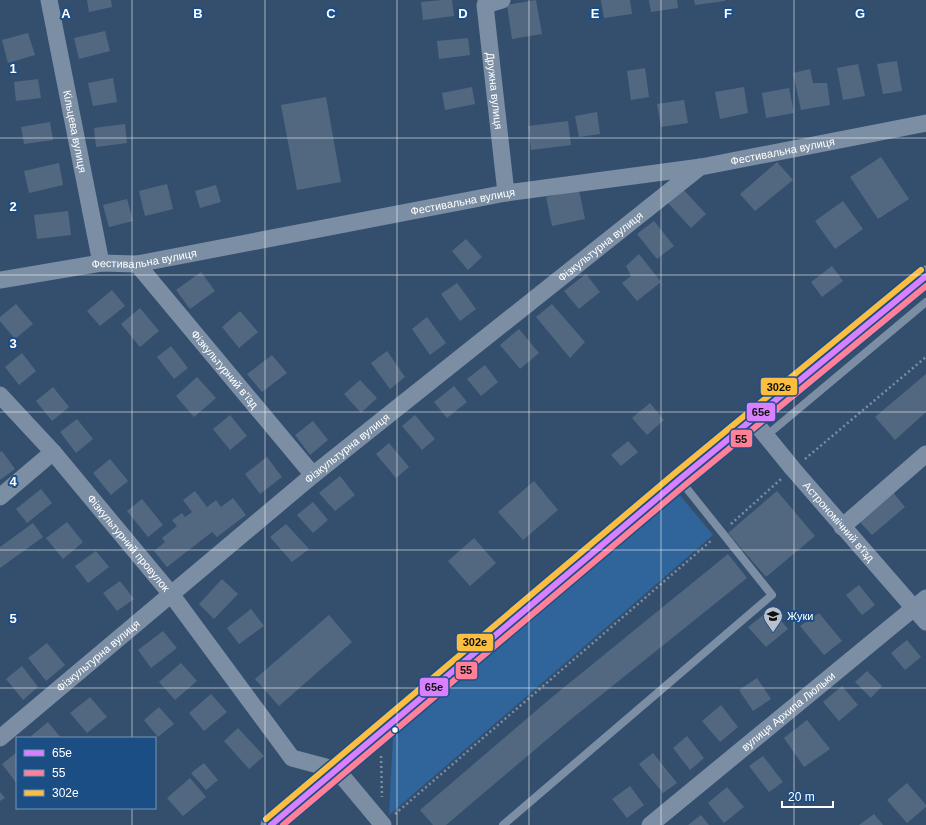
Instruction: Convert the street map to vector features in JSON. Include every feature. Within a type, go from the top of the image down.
[{"type":"street","name":"Кільцева вулиця","points":[[49,0],[101,263]]},
{"type":"street","name":"Дружна вулиця","points":[[502,0],[485,5],[506,193]]},
{"type":"street","name":"Фестивальна вулиця","points":[[0,280],[101,263],[137,264],[506,193],[701,166],[926,123]]},
{"type":"street","name":"Фізкультурна вулиця","points":[[0,738],[313,475],[701,166]]},
{"type":"street","name":"Фізкультурний в’їзд","points":[[137,264],[313,475]]},
{"type":"street","points":[[272,825],[680,479],[926,276]]},
{"type":"street","name":"Фізкультурний провулок","points":[[0,395],[53,452],[170,594],[292,758],[337,770]]},
{"type":"street","name":"Астрономічний в'їзд","points":[[753,420],[842,527],[920,603],[926,622]]},
{"type":"street","points":[[0,497],[53,452]]},
{"type":"street","points":[[842,527],[926,454]]},
{"type":"street","name":"вулиця Архипа Люльки","points":[[650,825],[920,603]]},
{"type":"street","points":[[337,770],[389,820]]},
{"type":"lane","points":[[766,436],[926,302]]},
{"type":"lane","points":[[503,825],[772,595],[680,479]]},
{"type":"path","points":[[389,820],[793,469],[926,356]]},
{"type":"path","points":[[381,749],[389,820]]},
{"type":"shaded area","points":[[677,492],[713,535],[389,815],[393,737]]},
{"type":"building","points":[[87,0],[111,0],[112,7],[89,12]]},
{"type":"building","points":[[452,0],[454,16],[423,20],[421,2]]},
{"type":"building","points":[[536,0],[542,34],[512,39],[507,5]]},
{"type":"building","points":[[601,0],[630,0],[632,14],[604,18]]},
{"type":"building","points":[[649,0],[677,0],[678,8],[651,12]]},
{"type":"building","points":[[694,0],[725,0],[725,1],[695,5]]},
{"type":"building","points":[[105,31],[110,51],[79,59],[74,38]]},
{"type":"building","points":[[28,33],[35,55],[8,63],[2,40]]},
{"type":"building","points":[[468,38],[470,55],[439,59],[437,41]]},
{"type":"building","points":[[897,61],[902,91],[883,94],[877,64]]},
{"type":"building","points":[[858,64],[865,96],[843,100],[837,68]]},
{"type":"building","points":[[645,68],[649,97],[631,100],[627,71]]},
{"type":"building","points":[[810,69],[813,83],[827,83],[830,105],[801,110],[793,73]]},
{"type":"building","points":[[113,78],[117,102],[93,106],[88,83]]},
{"type":"building","points":[[38,79],[41,98],[16,101],[14,82]]},
{"type":"building","points":[[472,87],[475,104],[445,110],[442,93]]},
{"type":"building","points":[[744,87],[748,113],[720,119],[715,92]]},
{"type":"building","points":[[789,88],[794,113],[766,118],[762,93]]},
{"type":"building","points":[[326,97],[341,182],[297,190],[281,105]]},
{"type":"building","points":[[684,100],[688,123],[661,127],[657,104]]},
{"type":"building","points":[[597,112],[600,134],[579,137],[575,116]]},
{"type":"building","points":[[568,121],[571,145],[531,150],[528,126]]},
{"type":"building","points":[[50,122],[53,140],[24,144],[21,127]]},
{"type":"building","points":[[125,124],[127,143],[96,147],[94,128]]},
{"type":"building","points":[[881,157],[909,199],[878,219],[850,177]]},
{"type":"building","points":[[777,162],[793,180],[755,211],[740,194]]},
{"type":"building","points":[[59,163],[63,185],[29,193],[24,171]]},
{"type":"building","points":[[167,184],[173,209],[145,216],[139,191]]},
{"type":"building","points":[[216,185],[221,202],[200,208],[195,191]]},
{"type":"building","points":[[682,188],[706,214],[691,228],[667,202]]},
{"type":"building","points":[[579,190],[585,219],[552,226],[546,197]]},
{"type":"building","points":[[127,199],[133,221],[109,227],[103,205]]},
{"type":"building","points":[[843,201],[863,229],[835,249],[815,221]]},
{"type":"building","points":[[68,211],[71,235],[37,239],[34,215]]},
{"type":"building","points":[[654,221],[674,246],[657,259],[637,234]]},
{"type":"building","points":[[466,239],[482,257],[468,270],[452,251]]},
{"type":"building","points":[[639,254],[661,282],[637,301],[622,283],[631,276],[626,266]]},
{"type":"building","points":[[832,266],[843,281],[822,297],[811,282]]},
{"type":"building","points":[[201,272],[215,291],[190,309],[176,290]]},
{"type":"building","points":[[586,274],[600,292],[579,309],[564,291]]},
{"type":"building","points":[[457,283],[476,309],[460,321],[441,294]]},
{"type":"building","points":[[112,290],[125,306],[100,326],[87,311]]},
{"type":"building","points":[[16,304],[33,324],[15,339],[0,321],[0,317]]},
{"type":"building","points":[[552,304],[585,342],[570,358],[536,317]]},
{"type":"building","points":[[140,308],[159,331],[140,347],[121,324]]},
{"type":"building","points":[[240,311],[258,332],[239,348],[222,327]]},
{"type":"building","points":[[427,317],[446,343],[430,355],[412,329]]},
{"type":"building","points":[[519,329],[539,353],[520,369],[500,345]]},
{"type":"building","points":[[171,346],[188,368],[174,379],[157,357]]},
{"type":"building","points":[[387,351],[405,377],[390,389],[371,363]]},
{"type":"building","points":[[22,353],[36,371],[19,385],[5,367]]},
{"type":"building","points":[[272,355],[287,373],[262,392],[247,374]]},
{"type":"building","points":[[485,365],[498,382],[481,396],[467,379]]},
{"type":"building","points":[[926,374],[926,412],[895,440],[875,417]]},
{"type":"building","points":[[197,377],[216,398],[194,417],[176,396]]},
{"type":"building","points":[[360,380],[377,398],[361,413],[344,394]]},
{"type":"building","points":[[454,386],[467,402],[447,418],[434,402]]},
{"type":"building","points":[[53,387],[69,407],[52,421],[36,401]]},
{"type":"building","points":[[650,403],[664,420],[647,435],[632,418]]},
{"type":"building","points":[[230,415],[247,436],[230,450],[213,429]]},
{"type":"building","points":[[415,415],[435,439],[422,450],[402,426]]},
{"type":"building","points":[[77,419],[93,439],[76,453],[60,432]]},
{"type":"building","points":[[313,421],[328,440],[310,455],[295,435]]},
{"type":"building","points":[[628,441],[638,452],[621,466],[611,455]]},
{"type":"building","points":[[389,443],[409,467],[396,478],[376,454]]},
{"type":"building","points":[[2,451],[15,469],[0,480],[0,452]]},
{"type":"building","points":[[267,457],[282,477],[260,494],[245,474]]},
{"type":"building","points":[[110,459],[128,481],[111,495],[93,473]]},
{"type":"building","points":[[340,476],[355,495],[335,511],[319,493]]},
{"type":"building","points":[[534,481],[558,510],[523,540],[498,512]]},
{"type":"building","points":[[41,489],[52,503],[27,523],[16,509]]},
{"type":"building","points":[[891,490],[905,507],[872,535],[857,519]]},
{"type":"building","points":[[195,491],[207,507],[216,500],[221,507],[233,498],[246,515],[217,537],[212,532],[167,567],[154,551],[165,542],[162,538],[177,526],[172,520],[182,513],[185,517],[192,512],[183,500]]},
{"type":"building","points":[[777,491],[815,536],[766,577],[728,533]]},
{"type":"building","points":[[142,499],[163,525],[148,537],[127,511]]},
{"type":"building","points":[[313,502],[328,520],[313,533],[297,515]]},
{"type":"building","points":[[67,522],[83,542],[63,559],[46,538]]},
{"type":"building","points":[[33,523],[43,537],[0,568],[0,547]]},
{"type":"building","points":[[286,524],[309,549],[292,562],[270,537]]},
{"type":"building","points":[[474,538],[496,563],[470,586],[448,561]]},
{"type":"building","points":[[96,551],[109,567],[88,583],[75,566]]},
{"type":"building","points":[[728,554],[747,578],[570,720],[446,825],[433,825],[420,810],[551,698]]},
{"type":"building","points":[[222,579],[238,594],[214,619],[199,604]]},
{"type":"building","points":[[120,581],[134,599],[117,611],[103,593]]},
{"type":"building","points":[[859,585],[875,605],[862,615],[846,595]]},
{"type":"building","points":[[251,609],[264,626],[239,644],[227,628]]},
{"type":"building","points":[[771,609],[788,629],[766,647],[748,627]]},
{"type":"building","points":[[819,613],[842,641],[824,655],[800,626]]},
{"type":"building","points":[[329,615],[352,642],[279,706],[255,679]]},
{"type":"building","points":[[163,631],[177,648],[151,668],[138,650]]},
{"type":"building","points":[[907,640],[921,657],[905,670],[891,653]]},
{"type":"building","points":[[47,643],[65,665],[46,681],[28,658]]},
{"type":"building","points":[[181,663],[197,681],[175,700],[159,682]]},
{"type":"building","points":[[22,666],[38,687],[23,700],[6,679]]},
{"type":"building","points":[[867,671],[882,686],[871,698],[855,682]]},
{"type":"building","points":[[757,678],[771,699],[753,711],[739,690]]},
{"type":"building","points":[[842,686],[858,705],[839,721],[823,702]]},
{"type":"building","points":[[211,694],[227,712],[204,731],[189,713]]},
{"type":"building","points":[[90,697],[107,717],[87,733],[70,713]]},
{"type":"building","points":[[721,705],[738,727],[720,742],[702,721]]},
{"type":"building","points":[[159,707],[174,724],[158,737],[144,720]]},
{"type":"building","points":[[807,720],[830,749],[804,767],[784,738]]},
{"type":"building","points":[[48,722],[60,737],[32,737],[31,736]]},
{"type":"building","points":[[238,728],[264,756],[249,769],[224,741]]},
{"type":"building","points":[[687,736],[704,758],[690,770],[673,748]]},
{"type":"building","points":[[16,753],[16,783],[2,764]]},
{"type":"building","points":[[653,753],[677,783],[663,793],[639,764]]},
{"type":"building","points":[[763,756],[783,782],[769,792],[749,766]]},
{"type":"building","points":[[204,763],[218,780],[206,790],[191,773]]},
{"type":"building","points":[[190,778],[206,797],[183,816],[167,798]]},
{"type":"building","points":[[907,783],[926,805],[926,807],[907,823],[887,800]]},
{"type":"building","points":[[630,786],[644,805],[627,818],[612,799]]},
{"type":"building","points":[[727,787],[744,807],[724,823],[708,803]]},
{"type":"building","points":[[0,792],[5,798],[0,801]]},
{"type":"building","points":[[874,814],[883,825],[859,825]]},
{"type":"building","points":[[701,815],[709,825],[688,825]]},
{"type":"transit line","name":"302е","points":[[266,819],[675,473],[921,270]]},
{"type":"transit line","name":"65е","points":[[271,825],[680,479],[926,276]]},
{"type":"transit line","name":"55","points":[[283,825],[685,485],[926,286]]},
{"type":"place","name":"Жуки","points":[[773,633]]}]
